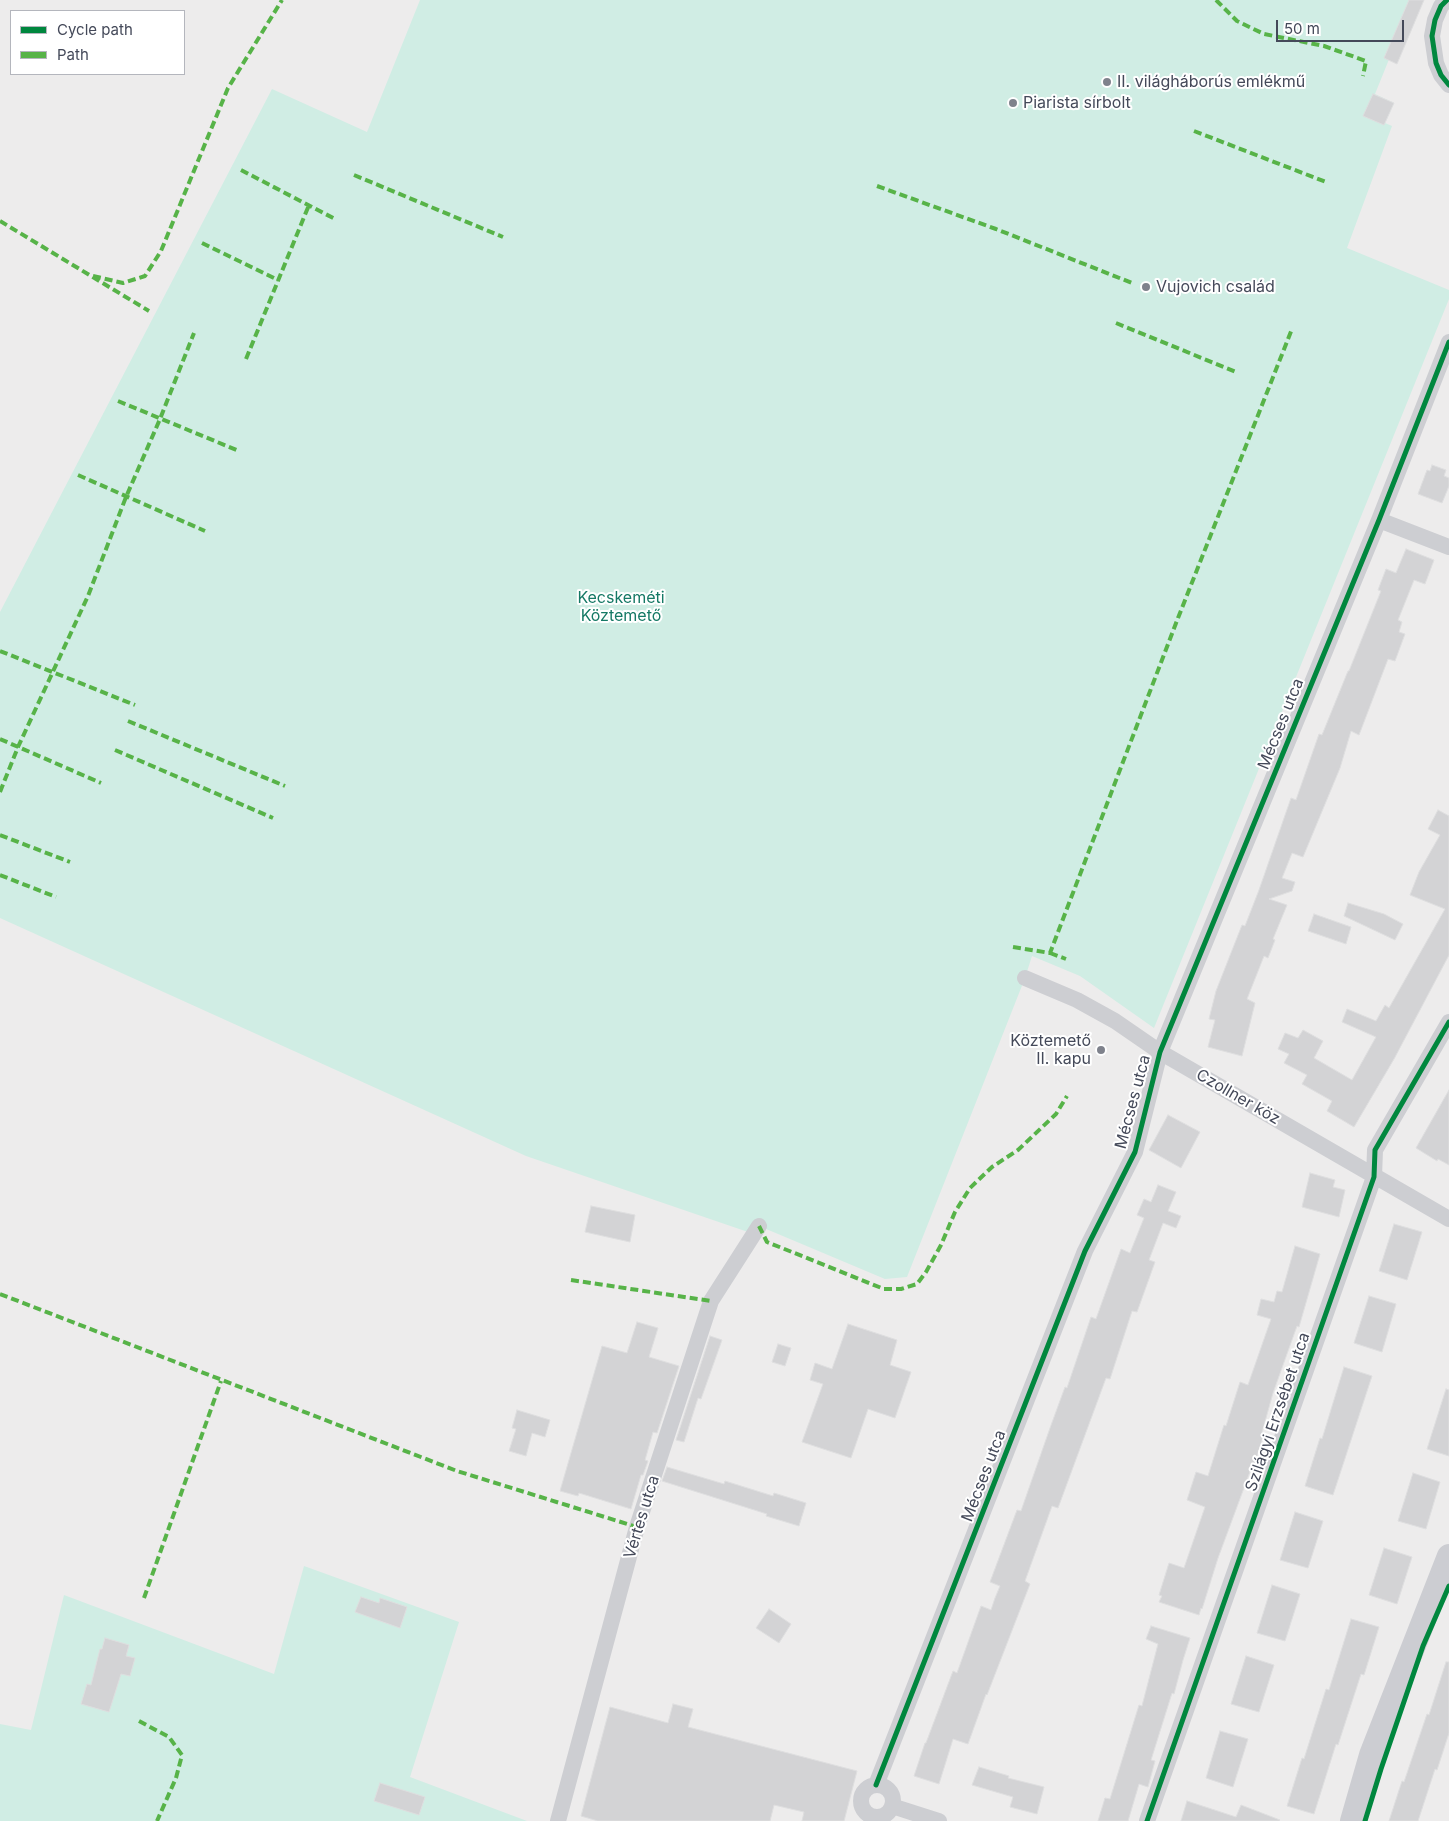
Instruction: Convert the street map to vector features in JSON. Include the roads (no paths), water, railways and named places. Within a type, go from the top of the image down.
[{"type":"street","points":[[1447,0],[1441,6],[1435,20],[1432,36],[1436,63],[1441,75],[1449,85]]},
{"type":"street","name":"Mécses utca","points":[[892,1806],[889,1812],[880,1817],[870,1816],[862,1809],[861,1798],[871,1786],[876,1785],[1085,1251],[1134,1152],[1160,1052],[1379,520],[1449,342]]},
{"type":"street","points":[[1379,520],[1449,547]]},
{"type":"street","name":"Czollner köz","points":[[1025,978],[1077,1000],[1115,1021],[1160,1052],[1449,1220]]},
{"type":"street","name":"Szilágyi Erzsébet utca","points":[[1147,1821],[1374,1176],[1375,1150],[1449,1022]]},
{"type":"street","name":"Vértes utca","points":[[558,1821],[637,1527],[711,1301],[759,1226]]},
{"type":"street","points":[[1352,1821],[1371,1755],[1449,1556]]},
{"type":"street","points":[[876,1785],[887,1789],[891,1794],[892,1806],[939,1821]]},
{"type":"place","name":"II. világháborús emlékmű","points":[[1107,82]]},
{"type":"place","name":"Piarista sírbolt","points":[[1013,103]]},
{"type":"place","name":"Vujovich család","points":[[1146,287]]},
{"type":"place","name":"Köztemető II. kapu","points":[[1101,1050]]},
{"type":"park label","name":"Kecskeméti Köztemető","points":[[621,607]]}]
